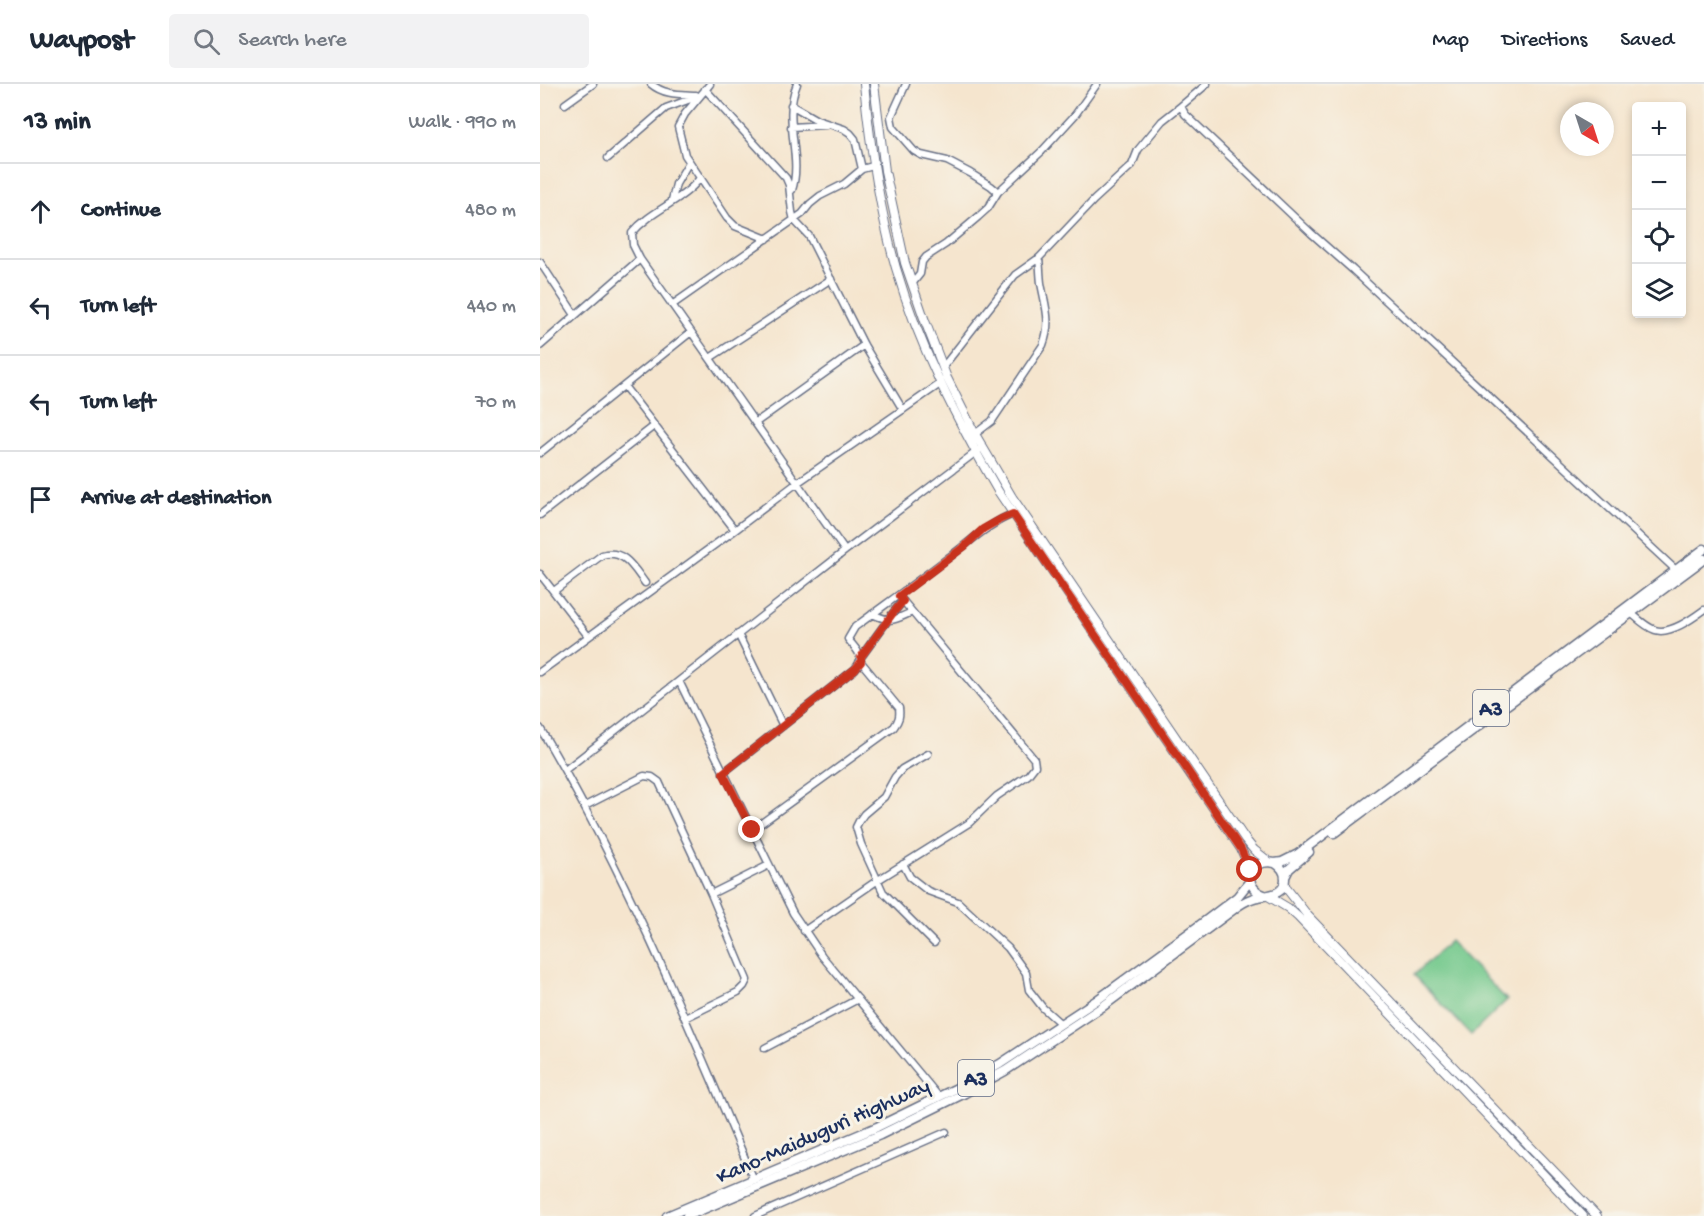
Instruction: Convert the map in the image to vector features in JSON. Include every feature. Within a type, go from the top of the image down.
[{"type":"highway","name":"A3","points":[[1266,896],[1277,893],[1289,869],[1312,850],[1631,613],[1704,549]]},
{"type":"highway","name":"A3","points":[[1250,878],[1259,864],[1289,858],[1303,850],[1678,573],[1704,559]]},
{"type":"highway","points":[[1272,862],[1280,866],[1285,880]]},
{"type":"highway","points":[[1250,878],[1255,890],[1266,896]]},
{"type":"highway","name":"Kano-Maiduguri Highway","points":[[687,1216],[877,1128],[1000,1064],[1097,1000],[1237,897],[1250,878]]},
{"type":"highway","name":"Kano-Maiduguri Highway","points":[[667,1216],[928,1112],[1005,1071],[1102,1007],[1234,909],[1249,899],[1266,896]]},
{"type":"main road","points":[[864,84],[873,166],[896,268],[940,384],[979,449],[1013,514],[1241,849],[1248,865],[1250,878]]},
{"type":"main road","points":[[874,84],[885,171],[905,263],[943,367],[975,434],[979,449],[1245,839],[1254,850],[1272,862]]},
{"type":"main road","points":[[1285,880],[1287,889],[1308,916],[1597,1216]]},
{"type":"main road","points":[[1266,896],[1288,908],[1298,917],[1583,1216]]},
{"type":"street","points":[[565,104],[593,84]]},
{"type":"street","points":[[651,84],[657,90],[672,94],[700,96]]},
{"type":"street","points":[[790,193],[795,178],[791,105],[797,84]]},
{"type":"street","points":[[906,84],[891,117],[893,127],[914,151],[947,162],[970,173],[998,192]]},
{"type":"street","points":[[912,284],[920,274],[922,262],[926,257],[946,244],[988,208],[998,192],[1042,151],[1075,114],[1097,84]]},
{"type":"street","points":[[943,367],[1015,275],[1039,258],[1094,200],[1132,165],[1138,150],[1162,121],[1207,84]]},
{"type":"street","points":[[767,239],[735,226],[727,218],[689,162],[682,146],[678,127],[685,114],[708,87],[759,150],[786,178],[794,220],[809,236],[864,345],[903,410]]},
{"type":"street","points":[[608,158],[666,108],[700,96]]},
{"type":"street","points":[[791,105],[808,116],[844,129],[855,139],[862,169]]},
{"type":"street","points":[[1181,106],[1185,114],[1279,204],[1678,573]]},
{"type":"street","points":[[791,127],[830,125]]},
{"type":"street","points":[[672,200],[676,184],[689,162]]},
{"type":"street","points":[[672,305],[794,220],[820,196],[843,184],[862,169],[873,166]]},
{"type":"street","points":[[700,178],[693,188],[638,225],[632,233],[633,245],[640,259],[845,551]]},
{"type":"street","points":[[975,434],[992,421],[1044,345],[1048,332],[1048,314],[1041,282],[1039,258]]},
{"type":"street","points":[[540,346],[640,259]]},
{"type":"street","points":[[540,262],[575,315]]},
{"type":"street","points":[[710,358],[831,279]]},
{"type":"street","points":[[540,453],[691,332]]},
{"type":"street","points":[[755,423],[864,345]]},
{"type":"street","points":[[540,672],[797,483],[940,384]]},
{"type":"street","points":[[624,386],[735,530]]},
{"type":"street","points":[[540,515],[654,426]]},
{"type":"street","points":[[565,770],[979,449]]},
{"type":"street","points":[[752,830],[894,727],[899,720],[899,708],[861,660],[848,639],[855,627],[872,614],[901,598],[983,529],[1013,514]]},
{"type":"street","points":[[554,591],[602,555],[610,553],[625,557],[645,583]]},
{"type":"street","points":[[541,576],[588,636]]},
{"type":"street","points":[[804,931],[878,880],[969,823],[997,796],[1028,775],[1035,766],[1034,759],[901,598]]},
{"type":"street","points":[[723,773],[849,675],[901,598]]},
{"type":"street","points":[[1631,613],[1658,631],[1674,628],[1704,610]]},
{"type":"street","points":[[872,614],[887,621],[912,612]]},
{"type":"street","points":[[738,634],[783,726]]},
{"type":"street","points":[[679,681],[788,904],[804,931],[822,956],[939,1097]]},
{"type":"street","points":[[540,728],[585,806],[642,921],[754,1180]]},
{"type":"street","points":[[928,754],[902,769],[884,797],[859,821],[856,827],[861,844],[883,892],[934,943]]},
{"type":"street","points":[[585,806],[644,777],[652,777],[659,782],[711,894],[747,980],[738,992],[685,1018]]},
{"type":"street","points":[[903,864],[910,877],[928,891],[958,902],[1008,948],[1026,973],[1029,990],[1042,1008],[1061,1024]]},
{"type":"street","points":[[711,894],[769,865]]},
{"type":"street","points":[[765,1048],[858,999]]},
{"type":"street","points":[[755,1216],[767,1214],[946,1132]]},
{"type":"green space","points":[[1450,941],[1507,1000],[1471,1035],[1414,975]]},
{"type":"route","points":[[752,830],[723,773],[855,669],[861,662],[861,657],[903,601],[899,596],[965,546],[983,529],[1013,514],[1241,849],[1250,870]]}]
